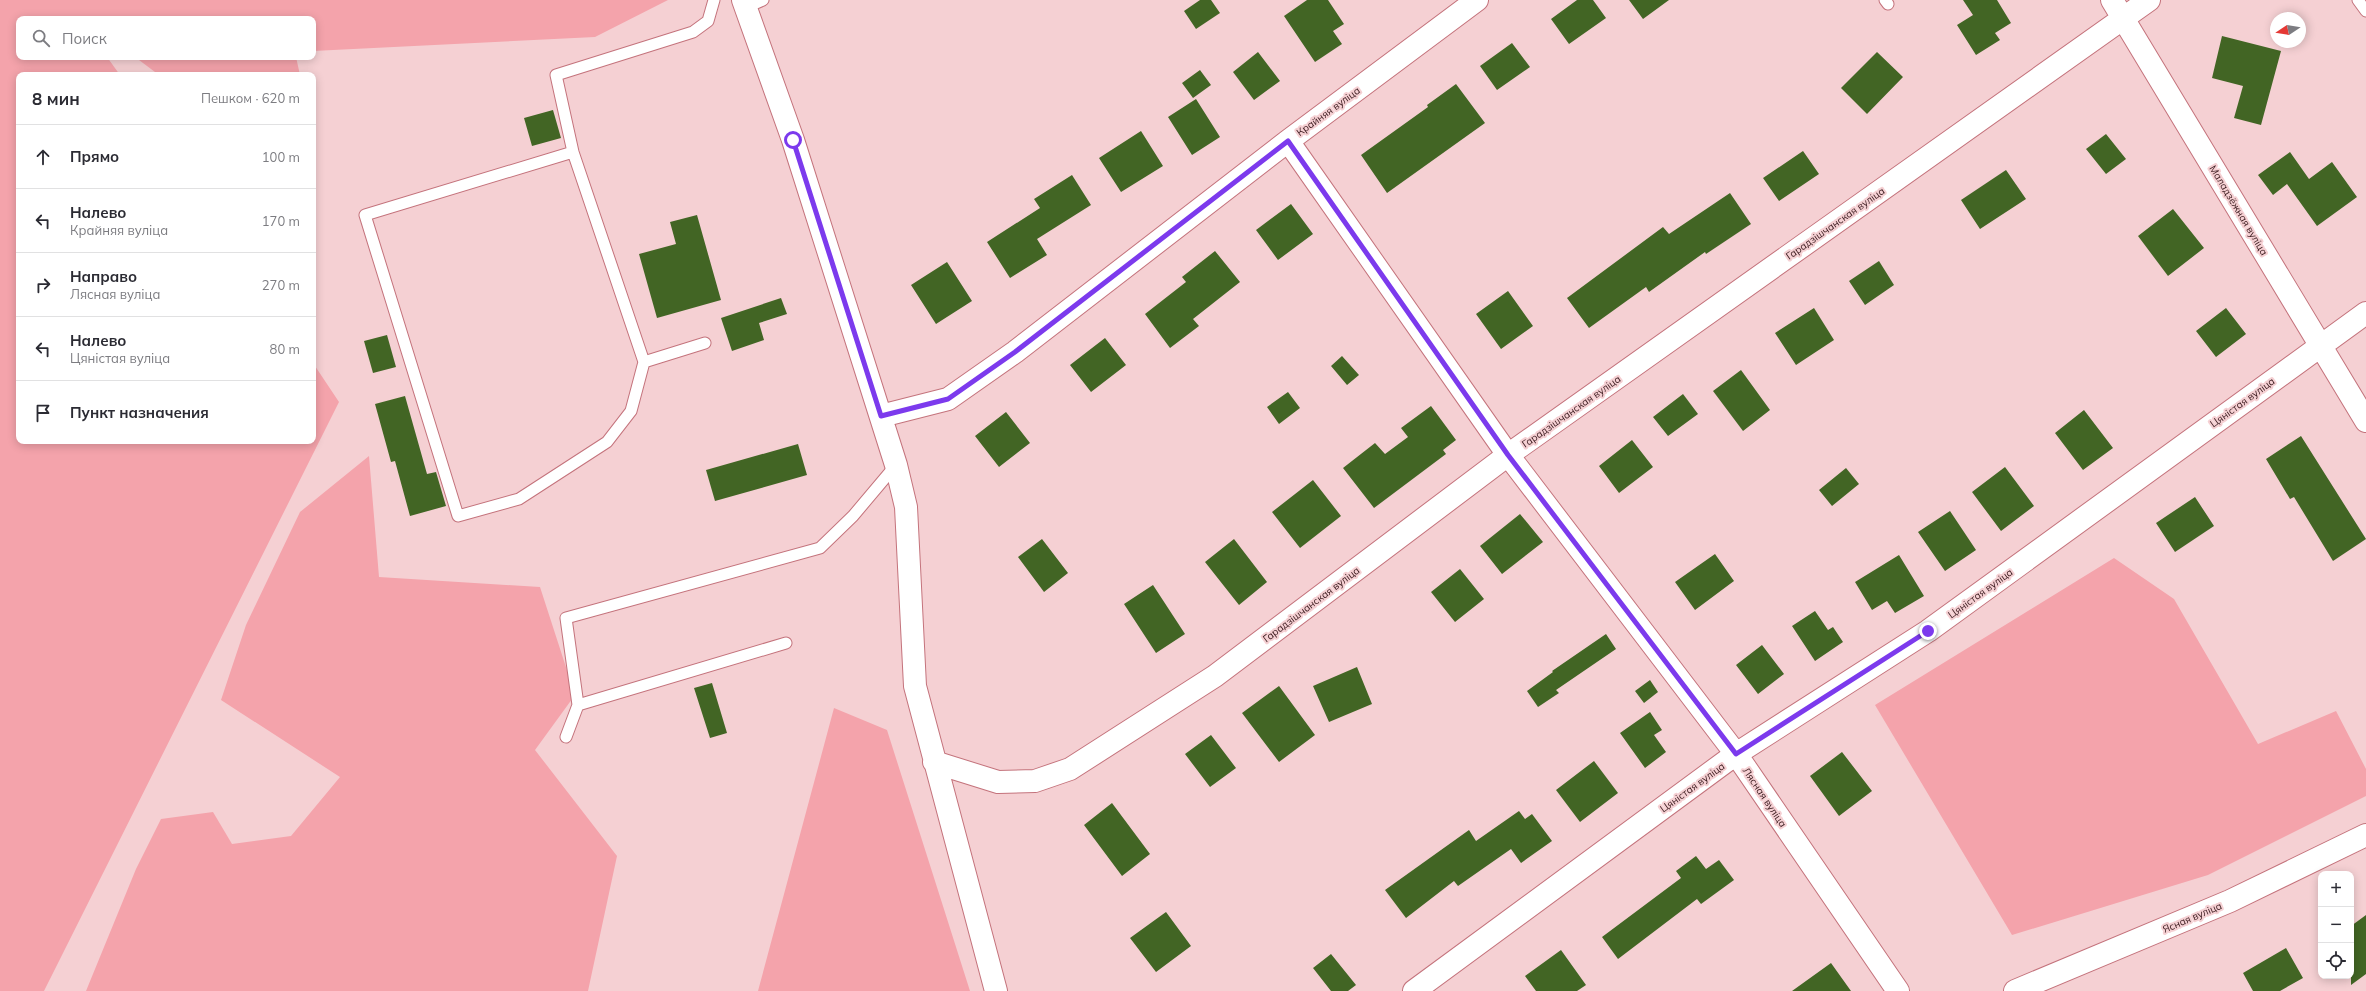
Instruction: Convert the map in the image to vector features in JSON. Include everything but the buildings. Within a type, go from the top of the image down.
[{"type":"street","name":"Крайняя вуліца","points":[[881,416],[948,399],[1015,352],[1288,141],[1477,0]]},
{"type":"street","name":"Маладзёжная вуліца","points":[[2112,0],[2366,421]]},
{"type":"street","name":"Гарадзішчанская вуліца","points":[[934,762],[998,782],[1035,781],[1070,768],[1215,676],[1508,455],[2149,0]]},
{"type":"street","points":[[751,2],[896,465],[906,507],[915,686],[996,991]]},
{"type":"street","name":"Лясная вуліца","points":[[1288,141],[1508,455],[1736,754],[1898,991]]},
{"type":"street","name":"Цяністая вуліца","points":[[1414,991],[1736,754],[1928,631],[2366,313]]},
{"type":"street","name":"Ясная вуліца","points":[[2015,991],[2230,901],[2366,835]]},
{"type":"lane","points":[[573,152],[365,215],[458,516],[519,499],[607,442],[631,411],[644,362],[573,152],[556,75],[693,32],[708,21],[714,0]]},
{"type":"lane","points":[[2358,0],[2366,11]]},
{"type":"lane","points":[[644,362],[705,343]]},
{"type":"lane","points":[[566,737],[578,705],[566,618],[820,548],[853,516],[896,465]]},
{"type":"lane","points":[[578,705],[786,643]]},
{"type":"shaded area","points":[[0,0],[668,0],[595,37],[316,51],[316,16],[16,16],[16,60],[109,60],[118,72],[16,72],[16,444],[316,444],[316,368],[339,402],[44,991],[0,991]]},
{"type":"shaded area","points":[[139,60],[297,60],[299,72],[155,72]]},
{"type":"shaded area","points":[[369,456],[379,577],[540,587],[575,695],[535,750],[617,856],[588,991],[86,991],[136,869],[161,819],[213,812],[232,844],[291,836],[340,777],[221,700],[246,625],[300,512]]},
{"type":"shaded area","points":[[2114,558],[2174,599],[2258,744],[2336,711],[2366,769],[2366,796],[2208,875],[2012,935],[1875,705]]},
{"type":"shaded area","points":[[834,708],[887,730],[970,991],[758,991]]},
{"type":"route","points":[[793,140],[881,416],[948,399],[1015,352],[1288,141],[1508,455],[1736,754],[1928,631]]}]
